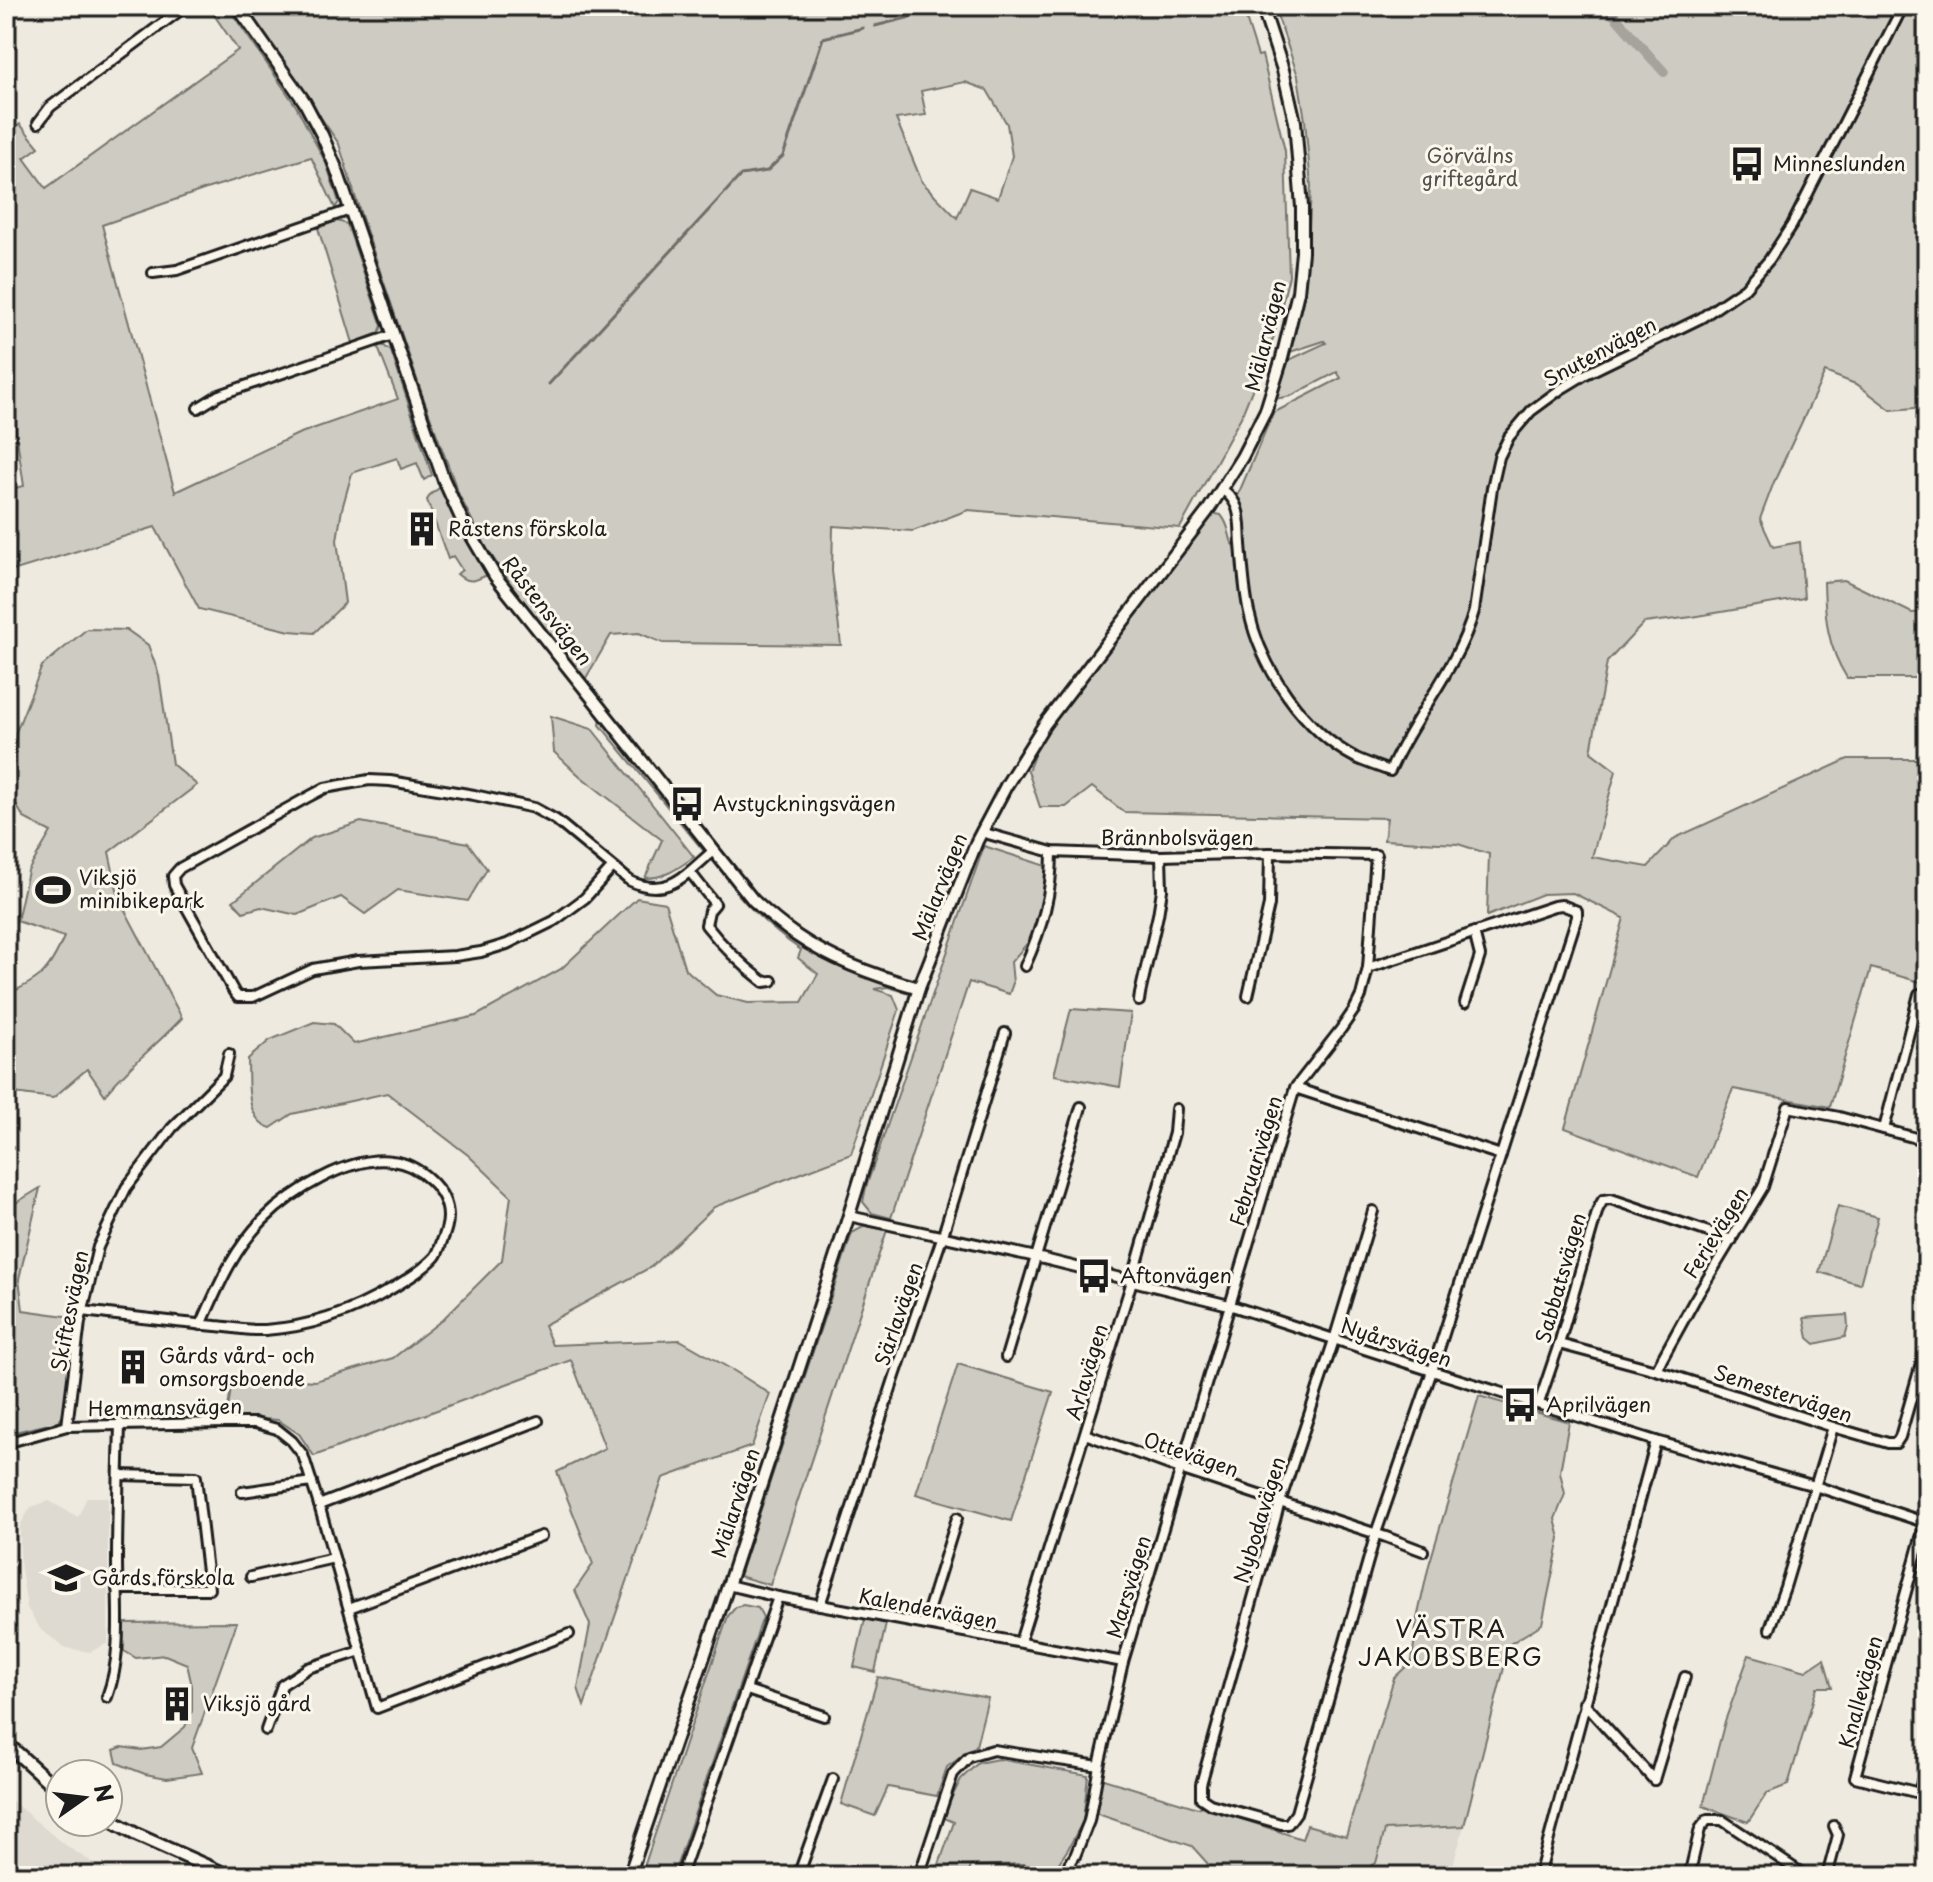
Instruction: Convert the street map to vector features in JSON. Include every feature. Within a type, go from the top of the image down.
[{"type":"main road","points":[[6,1743],[44,1777]]},
{"type":"main road","points":[[124,1828],[229,1876]]},
{"type":"street","points":[[38,123],[50,107],[186,6]]},
{"type":"street","name":"Råstensvägen","points":[[237,6],[304,101],[331,157],[443,478],[461,518],[495,576],[753,900],[797,936],[843,961],[919,988]]},
{"type":"street","name":"Mälarvägen","points":[[626,1876],[728,1585],[849,1216],[919,988],[981,832],[1044,725],[1207,512],[1242,457],[1266,410],[1298,292],[1302,207],[1295,122],[1283,70],[1262,6]]},
{"type":"street","name":"Snutenvägen","points":[[1221,489],[1228,493],[1236,506],[1249,613],[1261,649],[1277,680],[1298,709],[1324,736],[1355,758],[1390,771],[1470,625],[1492,488],[1499,457],[1509,437],[1531,411],[1561,389],[1701,318],[1745,288],[1769,260],[1792,225],[1903,6]]},
{"type":"street","points":[[153,273],[177,270],[350,210]]},
{"type":"street","points":[[198,408],[219,395],[393,335]]},
{"type":"street","points":[[612,868],[585,898],[564,914],[507,944],[455,956],[358,961],[313,969],[253,997],[238,997],[234,992],[174,885],[173,876],[180,868],[325,788],[369,780],[474,795],[534,808],[556,820],[612,868],[644,888],[676,883],[713,851]]},
{"type":"street","name":"Brännbolsvägen","points":[[981,832],[1052,852],[1161,856],[1270,853],[1376,855]]},
{"type":"street","points":[[1025,966],[1048,904],[1052,852]]},
{"type":"street","points":[[1248,996],[1269,905],[1270,853]]},
{"type":"street","name":"Februarivägen","points":[[1229,1305],[1295,1088],[1354,1010],[1361,996],[1368,968],[1376,855]]},
{"type":"street","points":[[1139,1001],[1162,890],[1161,856]]},
{"type":"street","points":[[690,872],[715,904],[709,911],[706,925],[742,965],[764,982],[772,981]]},
{"type":"street","points":[[1368,968],[1562,905],[1577,911],[1432,1371],[1376,1533]]},
{"type":"street","points":[[1465,1003],[1480,956],[1474,932]]},
{"type":"street","points":[[1884,1129],[1919,994]]},
{"type":"street","name":"Särlavägen","points":[[820,1605],[942,1238],[1005,1033]]},
{"type":"street","name":"Skiftesvägen","points":[[67,1426],[83,1311],[98,1247],[126,1188],[172,1128],[224,1076],[229,1054]]},
{"type":"street","points":[[1295,1088],[1501,1155]]},
{"type":"street","points":[[1006,1357],[1081,1107]]},
{"type":"street","name":"Ferievägen","points":[[1656,1370],[1763,1187],[1788,1107],[1927,1141]]},
{"type":"street","name":"Arlavägen","points":[[1020,1642],[1132,1281],[1174,1133],[1176,1109]]},
{"type":"street","points":[[83,1311],[201,1325],[263,1330],[318,1321],[356,1308],[417,1272],[437,1255],[448,1215],[442,1196],[430,1180],[413,1168],[391,1161],[360,1163],[330,1174],[294,1193],[262,1221],[242,1245],[224,1273],[201,1325]]},
{"type":"street","name":"Sabbatsvägen","points":[[1539,1403],[1603,1200],[1611,1199],[1732,1240]]},
{"type":"street","name":"Nybodavägen","points":[[1373,1211],[1280,1502],[1201,1784],[1201,1798],[1210,1804],[1281,1824],[1288,1824],[1296,1813],[1376,1533]]},
{"type":"street","name":"Nyårsvägen","points":[[849,1216],[1036,1257],[1229,1305],[1926,1523]]},
{"type":"street","name":"Marsvägen","points":[[1061,1876],[1075,1856],[1089,1821],[1123,1662],[1229,1305]]},
{"type":"street","name":"Semestervägen","points":[[1559,1344],[1656,1370],[1833,1427],[1896,1443],[1927,1343]]},
{"type":"street","points":[[319,1505],[538,1421]]},
{"type":"street","points":[[107,1697],[117,1652],[120,1423]]},
{"type":"street","name":"Hemmansvägen","points":[[6,1443],[67,1426],[120,1423],[255,1423],[277,1429],[303,1455],[377,1708],[569,1634]]},
{"type":"street","points":[[1770,1629],[1833,1427]]},
{"type":"street","name":"Ottevägen","points":[[1085,1434],[1423,1551]]},
{"type":"street","points":[[1539,1876],[1656,1441]]},
{"type":"street","points":[[117,1589],[209,1589],[196,1477],[119,1475]]},
{"type":"street","points":[[242,1492],[312,1482]]},
{"type":"street","points":[[924,1624],[957,1518]]},
{"type":"street","name":"Knallevägen","points":[[1926,1523],[1855,1777],[1919,1793],[1927,1763]]},
{"type":"street","points":[[349,1608],[541,1536]]},
{"type":"street","points":[[251,1577],[334,1558]]},
{"type":"street","name":"Kalendervägen","points":[[728,1585],[1123,1662]]},
{"type":"street","points":[[681,1876],[778,1597]]},
{"type":"street","points":[[266,1730],[282,1685],[308,1668],[361,1651]]},
{"type":"street","points":[[1584,1703],[1654,1780],[1685,1677]]},
{"type":"street","points":[[747,1690],[824,1716]]},
{"type":"street","points":[[919,1876],[953,1774],[969,1757],[993,1750],[1099,1766]]},
{"type":"street","points":[[798,1876],[833,1779]]},
{"type":"street","points":[[1689,1876],[1700,1829],[1707,1820],[1722,1820],[1806,1876]]},
{"type":"street","points":[[1827,1876],[1838,1835],[1834,1826]]},
{"type":"shaded area","name":"Gårds förskola","points":[[87,1497],[108,1497],[108,1643],[90,1652],[66,1648],[41,1630],[27,1608],[20,1562],[20,1525],[31,1507],[49,1501],[78,1517]]},
{"type":"shaded area","points":[[6,1796],[44,1828],[44,1838],[56,1838],[96,1865],[125,1876],[6,1876]]},
{"type":"shaded area","points":[[1464,1826],[1450,1876],[1389,1876],[1376,1871],[1385,1830]]},
{"type":"green space","points":[[208,6],[227,6],[296,106],[326,163],[339,202],[335,208],[311,157],[102,225],[175,492],[298,434],[398,399],[377,345],[391,351],[432,475],[424,480],[417,463],[401,469],[397,458],[352,473],[337,540],[345,603],[314,633],[290,631],[199,609],[155,527],[6,573],[6,490],[24,486],[15,425],[6,426],[6,134],[20,124],[39,147],[24,158],[46,188],[238,50]]},
{"type":"green space","points":[[244,6],[1242,6],[1258,56],[1262,55],[1285,151],[1289,276],[1274,336],[1241,417],[1180,528],[968,510],[913,531],[833,526],[832,571],[841,645],[663,643],[639,633],[611,635],[583,683],[487,549],[459,495],[339,144]],"holes":[[[965,82],[987,90],[1007,124],[1012,156],[998,198],[970,188],[957,218],[922,182],[896,119],[926,115],[921,91]]]},
{"type":"green space","name":"Görvälns griftegård","points":[[1274,6],[1927,6],[1927,407],[1891,410],[1858,385],[1825,372],[1760,519],[1773,547],[1800,542],[1804,598],[1644,623],[1607,662],[1591,752],[1616,771],[1592,857],[1648,867],[1675,838],[1848,759],[1927,759],[1927,984],[1871,968],[1830,1107],[1733,1089],[1698,1177],[1565,1128],[1624,918],[1573,893],[1543,894],[1487,916],[1489,854],[1458,844],[1384,840],[1387,818],[1124,812],[1092,787],[1066,807],[1040,807],[1028,771],[1038,745],[1211,513],[1224,519],[1233,545],[1245,529],[1237,508],[1237,497],[1273,413],[1341,378],[1337,372],[1291,396],[1275,399],[1289,360],[1326,343],[1324,341],[1284,354],[1308,251],[1311,186],[1298,76]]},
{"type":"green space","points":[[337,221],[347,224],[382,326],[379,333],[353,343],[318,228]]},
{"type":"green space","points":[[442,486],[463,534],[487,575],[479,579],[461,577],[457,574],[462,570],[453,556],[448,559],[427,500]]},
{"type":"green space","points":[[1844,580],[1912,613],[1927,612],[1927,678],[1847,678],[1828,632],[1824,582]]},
{"type":"green space","points":[[87,629],[127,630],[148,645],[159,675],[172,764],[197,785],[109,852],[119,899],[182,1018],[105,1095],[87,1069],[53,1098],[6,1092],[6,995],[28,984],[48,967],[64,937],[17,921],[28,871],[51,832],[24,818],[11,796],[16,732],[42,666]]},
{"type":"green space","points":[[551,716],[592,729],[694,857],[666,874],[645,878],[662,840],[554,752]]},
{"type":"green space","points":[[601,717],[702,842],[702,849],[600,725]]},
{"type":"green space","points":[[361,822],[468,843],[487,869],[468,901],[398,890],[365,914],[341,897],[297,915],[261,907],[243,912],[233,901],[312,838]]},
{"type":"green space","points":[[984,846],[1046,866],[1044,893],[1031,939],[1011,962],[1013,983],[1009,994],[969,982],[891,1218],[872,1213],[863,1202],[866,1187]]},
{"type":"green space","points":[[740,889],[773,922],[909,993],[888,987],[874,989],[893,995],[899,1010],[851,1154],[714,1207],[651,1267],[544,1325],[552,1345],[680,1340],[770,1394],[752,1446],[663,1478],[584,1706],[578,1688],[590,1625],[575,1590],[593,1564],[557,1472],[605,1448],[571,1360],[314,1456],[299,1434],[278,1420],[227,1416],[232,1380],[271,1378],[315,1381],[393,1358],[442,1320],[502,1260],[511,1196],[468,1155],[387,1093],[292,1114],[271,1128],[262,1124],[252,1109],[248,1059],[270,1040],[314,1022],[334,1024],[354,1044],[476,1016],[561,969],[637,898],[665,903],[685,969],[716,995],[748,1003],[802,1002],[818,974],[798,958],[801,950],[743,900],[736,892]]},
{"type":"green space","points":[[1071,1009],[1131,1013],[1120,1087],[1054,1075]]},
{"type":"green space","points":[[40,1188],[19,1279],[23,1310],[73,1317],[66,1412],[58,1422],[6,1434],[6,1209]]},
{"type":"green space","points":[[1838,1206],[1878,1217],[1860,1284],[1819,1272]]},
{"type":"green space","points":[[865,1226],[887,1230],[770,1585],[739,1576],[852,1233]]},
{"type":"green space","points":[[1847,1315],[1845,1337],[1815,1344],[1808,1338],[1804,1318]]},
{"type":"green space","points":[[958,1364],[1053,1392],[1011,1521],[916,1494]]},
{"type":"green space","points":[[1479,1396],[1569,1422],[1560,1472],[1565,1494],[1555,1519],[1560,1538],[1542,1624],[1510,1644],[1464,1826],[1385,1830],[1376,1863],[1355,1876],[1291,1876],[1294,1866],[1290,1876],[1203,1876],[1208,1864],[1192,1846],[1095,1813],[1100,1778],[1198,1808],[1202,1806],[1302,1839],[1307,1825],[1346,1836],[1394,1678],[1412,1661],[1417,1619],[1429,1565]]},
{"type":"green space","points":[[736,1607],[758,1608],[763,1617],[673,1876],[641,1876],[728,1616]]},
{"type":"green space","points":[[865,1619],[886,1624],[875,1672],[854,1667]]},
{"type":"green space","points":[[237,1622],[192,1748],[202,1773],[167,1778],[145,1774],[124,1766],[124,1758],[116,1758],[114,1750],[122,1747],[141,1750],[161,1747],[185,1727],[192,1711],[192,1686],[187,1664],[165,1655],[136,1658],[124,1651],[122,1623]]},
{"type":"green space","points":[[1749,1655],[1806,1671],[1824,1659],[1832,1687],[1817,1687],[1788,1785],[1767,1793],[1748,1822],[1703,1806],[1725,1721]]},
{"type":"green space","points":[[878,1677],[988,1698],[976,1746],[947,1767],[937,1796],[888,1787],[875,1816],[841,1804]]},
{"type":"green space","points":[[998,1759],[1088,1775],[1083,1821],[1068,1849],[1050,1876],[1041,1876],[1024,1864],[971,1866],[968,1876],[935,1876],[954,1822],[942,1817],[961,1779],[978,1763]]},
{"type":"waterway","points":[[875,26],[946,6]]},
{"type":"waterway","points":[[1606,6],[1653,60]]},
{"type":"waterway","points":[[549,384],[741,175],[767,171],[783,156],[823,38],[863,28]]},
{"type":"waterway","points":[[1656,63],[1664,72]]},
{"type":"place","name":"Minneslunden","points":[[1747,164]]},
{"type":"place","name":"Råstens förskola","points":[[422,529]]},
{"type":"place","name":"Avstyckningsvägen","points":[[687,804]]},
{"type":"place","name":"Viksjö minibikepark","points":[[53,890]]},
{"type":"place","name":"Aftonvägen","points":[[1094,1276]]},
{"type":"place","name":"Gårds vård- och omsorgsboende","points":[[133,1367]]},
{"type":"place","name":"Aprilvägen","points":[[1520,1405]]},
{"type":"place","name":"Gårds förskola","points":[[66,1578]]},
{"type":"place","name":"Viksjö gård","points":[[177,1704]]},
{"type":"district","name":"VÄSTRA JAKOBSBERG","points":[[1451,1644]]}]
